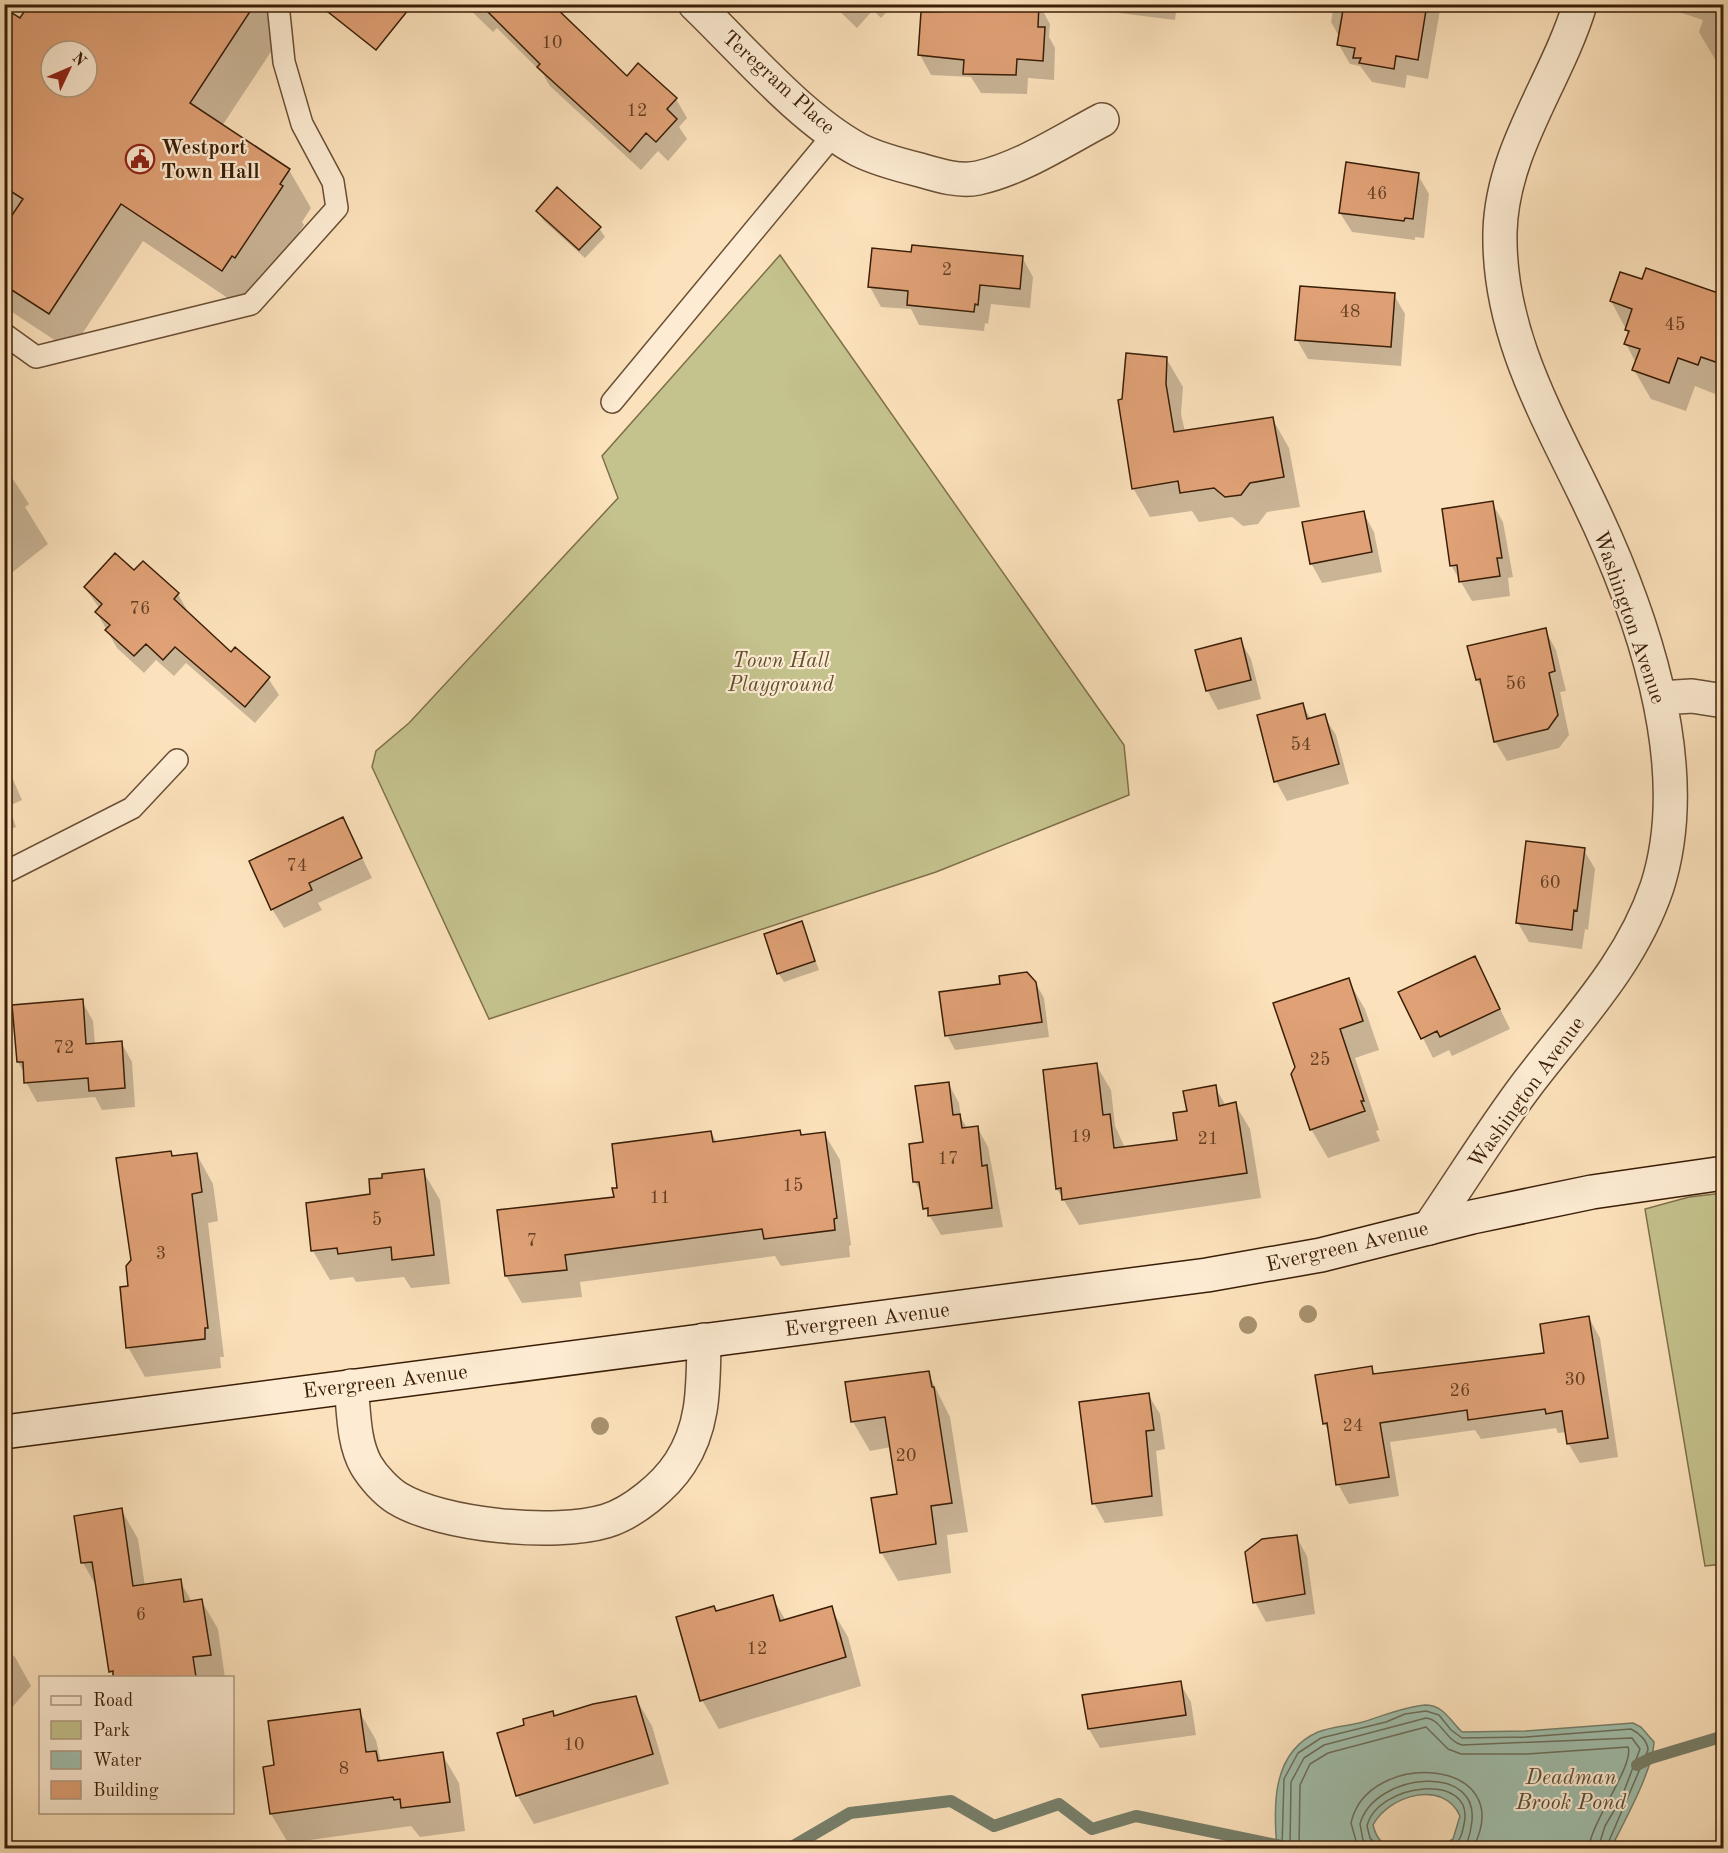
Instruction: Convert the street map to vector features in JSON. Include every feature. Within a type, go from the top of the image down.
[{"type":"street","name":"Teregram Place","points":[[695,4],[800,106],[834,134],[861,151],[908,167],[944,177],[976,178],[1013,167],[1102,120]]},
{"type":"street","name":"Washington Avenue","points":[[1429,1228],[1526,1085],[1614,975],[1639,929],[1657,886],[1669,832],[1670,773],[1660,698],[1639,628],[1602,530],[1545,417],[1515,341],[1501,268],[1500,230],[1504,194],[1526,129],[1572,32],[1580,4]]},
{"type":"street","points":[[1660,698],[1692,696],[1724,701]]},
{"type":"street","name":"Evergreen Avenue","points":[[4,1432],[1207,1275],[1321,1256],[1429,1228],[1592,1192],[1724,1173]]},
{"type":"street","points":[[351,1386],[358,1443],[366,1465],[380,1484],[397,1498],[427,1510],[468,1520],[543,1530],[579,1526],[607,1521],[631,1508],[657,1488],[679,1464],[697,1431],[703,1402],[704,1340]]},
{"type":"lane","points":[[4,334],[36,357],[251,303],[337,208],[333,182],[299,114],[284,62],[278,4]]},
{"type":"lane","points":[[612,402],[834,134]]},
{"type":"lane","points":[[4,873],[132,808],[177,760]]},
{"type":"green space","name":"Town Hall Playground","points":[[780,255],[1124,745],[1129,795],[936,872],[489,1019],[372,767],[376,751],[409,723],[618,498],[602,456]]},
{"type":"green space","points":[[1723,1193],[1724,1564],[1705,1566],[1645,1209],[1689,1197]]},
{"type":"water","name":"Deadman Brook Pond","points":[[1425,1705],[1442,1711],[1462,1732],[1526,1731],[1633,1723],[1641,1727],[1654,1742],[1649,1767],[1611,1848],[1439,1848],[1453,1839],[1460,1816],[1452,1805],[1442,1798],[1416,1795],[1391,1806],[1373,1825],[1380,1840],[1392,1848],[1277,1848],[1275,1815],[1279,1781],[1284,1766],[1303,1741],[1323,1730]]},
{"type":"building","name":"Westport Town Hall","points":[[29,4],[255,4],[190,103],[290,169],[280,184],[283,186],[235,258],[232,256],[222,271],[121,204],[49,314],[4,285],[4,227],[23,199],[4,187],[4,8],[20,18]]},
{"type":"building","points":[[318,4],[413,4],[376,50]]},
{"type":"building","points":[[480,4],[552,4],[627,76],[638,63],[677,98],[667,109],[677,119],[656,142],[646,133],[630,152],[537,67],[540,64]]},
{"type":"building","points":[[962,4],[1039,4],[1038,27],[1045,27],[1043,61],[1017,59],[1016,75],[963,74],[964,60],[918,55],[921,12],[961,11]]},
{"type":"building","points":[[1344,4],[1427,4],[1418,60],[1396,56],[1394,69],[1359,63],[1361,58],[1353,58],[1355,48],[1337,45]]},
{"type":"building","points":[[1346,162],[1419,173],[1413,219],[1405,218],[1404,221],[1339,213]]},
{"type":"building","points":[[557,187],[601,227],[579,250],[536,211]]},
{"type":"building","points":[[912,245],[1023,256],[1020,289],[980,285],[978,305],[975,304],[974,312],[907,305],[908,291],[868,287],[872,248],[911,252]]},
{"type":"building","points":[[1646,268],[1724,295],[1724,365],[1701,357],[1698,365],[1678,358],[1669,383],[1632,370],[1640,349],[1624,344],[1629,331],[1625,330],[1632,309],[1610,301],[1620,272],[1642,279]]},
{"type":"building","points":[[1300,286],[1395,293],[1391,347],[1295,340]]},
{"type":"building","points":[[1126,353],[1167,357],[1166,384],[1174,432],[1273,417],[1284,477],[1250,483],[1241,495],[1225,497],[1214,488],[1180,493],[1178,481],[1132,489],[1118,400],[1122,399]]},
{"type":"building","points":[[1493,501],[1502,558],[1497,558],[1500,576],[1459,582],[1457,565],[1450,566],[1442,509]]},
{"type":"building","points":[[1364,511],[1372,552],[1310,564],[1302,522]]},
{"type":"building","points":[[115,553],[134,570],[143,561],[179,593],[174,599],[231,652],[235,647],[270,677],[245,707],[175,647],[163,660],[146,644],[134,656],[105,630],[110,625],[95,612],[102,604],[84,587]]},
{"type":"building","points":[[1546,628],[1555,671],[1549,673],[1558,715],[1548,729],[1494,742],[1480,679],[1476,680],[1467,646]]},
{"type":"building","points":[[1241,638],[1251,680],[1206,691],[1195,650]]},
{"type":"building","points":[[1303,703],[1307,719],[1325,714],[1339,764],[1274,782],[1257,715]]},
{"type":"building","points":[[343,817],[362,858],[309,883],[312,890],[271,910],[249,861]]},
{"type":"building","points":[[1526,841],[1585,848],[1577,911],[1574,910],[1572,930],[1516,923]]},
{"type":"building","points":[[802,921],[815,961],[777,974],[764,934]]},
{"type":"building","points":[[1475,956],[1500,1009],[1440,1037],[1437,1031],[1421,1039],[1398,992]]},
{"type":"building","points":[[1027,972],[1036,982],[1042,1022],[945,1036],[939,992],[1000,984],[999,976]]},
{"type":"building","points":[[1349,978],[1363,1021],[1340,1029],[1364,1101],[1361,1101],[1365,1111],[1310,1130],[1291,1074],[1295,1067],[1273,1003]]},
{"type":"building","points":[[83,999],[86,1044],[122,1041],[125,1088],[89,1091],[88,1078],[24,1083],[23,1062],[17,1062],[12,1005]]},
{"type":"building","points":[[1097,1063],[1103,1115],[1110,1114],[1114,1148],[1177,1140],[1173,1113],[1187,1111],[1183,1091],[1216,1085],[1219,1106],[1236,1102],[1247,1173],[1062,1200],[1061,1188],[1056,1189],[1043,1070]]},
{"type":"building","points":[[949,1082],[953,1115],[960,1114],[962,1128],[978,1126],[982,1166],[987,1165],[992,1208],[928,1216],[928,1208],[923,1209],[919,1182],[913,1182],[909,1144],[923,1142],[915,1086]]},
{"type":"building","points":[[800,1130],[801,1135],[825,1132],[837,1218],[834,1219],[835,1230],[764,1239],[762,1229],[565,1255],[567,1270],[505,1276],[497,1210],[614,1197],[612,1188],[617,1188],[612,1144],[711,1131],[713,1142]]},
{"type":"building","points":[[171,1151],[172,1156],[197,1153],[202,1192],[192,1194],[208,1328],[205,1328],[205,1339],[126,1348],[120,1287],[128,1286],[126,1266],[131,1260],[116,1158]]},
{"type":"building","points":[[424,1169],[434,1255],[392,1260],[391,1247],[338,1254],[337,1248],[311,1251],[306,1203],[370,1194],[369,1179],[382,1178],[382,1174]]},
{"type":"building","points":[[1589,1316],[1608,1438],[1567,1444],[1562,1411],[1546,1414],[1545,1409],[1468,1420],[1467,1410],[1380,1423],[1389,1477],[1336,1485],[1327,1423],[1323,1424],[1315,1375],[1372,1366],[1373,1374],[1544,1353],[1540,1324]]},
{"type":"building","points":[[929,1371],[932,1387],[934,1387],[952,1503],[931,1506],[936,1544],[880,1553],[871,1498],[897,1494],[885,1417],[851,1422],[845,1382]]},
{"type":"building","points":[[1149,1393],[1154,1430],[1146,1431],[1152,1496],[1092,1504],[1079,1402]]},
{"type":"building","points":[[122,1508],[133,1586],[181,1579],[184,1602],[202,1599],[211,1655],[193,1657],[196,1676],[113,1676],[113,1671],[109,1672],[92,1562],[81,1563],[74,1516]]},
{"type":"building","points":[[1297,1535],[1305,1594],[1253,1603],[1245,1552],[1262,1539]]},
{"type":"building","points":[[773,1595],[780,1621],[832,1606],[846,1657],[700,1701],[676,1617],[714,1606],[716,1611]]},
{"type":"building","points":[[1181,1681],[1186,1715],[1088,1729],[1082,1695]]},
{"type":"building","points":[[636,1696],[653,1754],[516,1796],[497,1733],[524,1725],[523,1719],[553,1711],[554,1716],[593,1704]]},
{"type":"building","points":[[360,1709],[366,1752],[376,1751],[378,1761],[443,1752],[450,1802],[401,1808],[400,1799],[394,1800],[393,1797],[270,1814],[263,1767],[274,1765],[268,1721]]},
{"type":"waterway","points":[[1637,1765],[1651,1758],[1724,1736]]},
{"type":"waterway","points":[[790,1848],[850,1813],[951,1801],[994,1826],[1059,1804],[1092,1829],[1136,1816],[1291,1848]]},
{"type":"place","name":"Westport Town Hall","points":[[140,159]]}]
